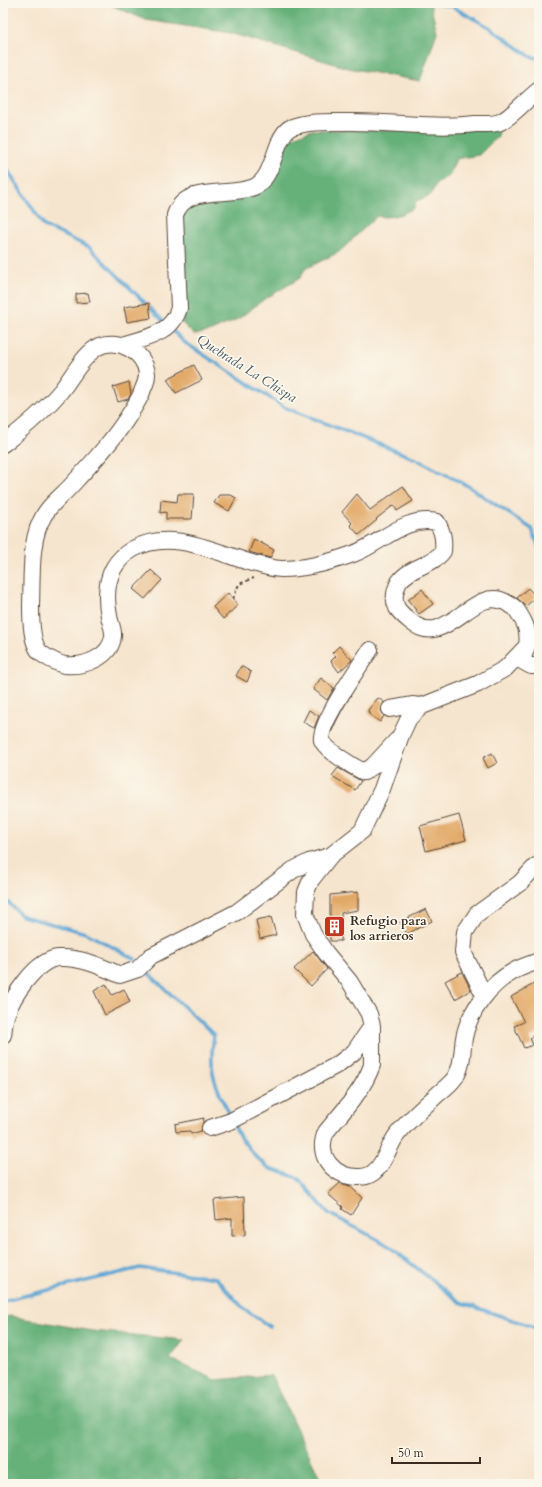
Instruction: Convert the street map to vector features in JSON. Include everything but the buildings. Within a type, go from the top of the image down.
[{"type":"street","points":[[123,346],[158,334],[176,317],[179,308],[175,215],[178,206],[185,199],[193,195],[236,192],[256,187],[266,175],[284,134],[290,128],[312,122],[372,122],[459,126],[502,122],[539,90]]},
{"type":"street","points":[[3,444],[31,422],[59,393],[86,358],[97,348],[109,344],[123,346],[135,352],[143,361],[147,376],[143,392],[118,433],[48,508],[39,524],[35,539],[31,626],[40,653],[62,665],[79,666],[98,658],[111,645],[113,636],[106,601],[106,583],[115,564],[132,550],[156,541],[183,541],[236,558],[282,569],[319,564],[354,554],[395,531],[417,522],[429,520],[437,522],[443,532],[443,550],[432,561],[405,575],[399,582],[394,595],[398,609],[418,628],[435,629],[450,623],[481,601],[493,598],[503,600],[516,608],[525,622],[528,633],[528,646],[522,661],[530,666],[539,666]]},
{"type":"street","points":[[528,646],[506,668],[485,680],[422,706],[408,718],[400,735],[382,789],[362,831],[330,856],[311,880],[306,892],[305,914],[313,934],[354,989],[368,1014],[372,1026],[372,1065],[370,1070],[357,1095],[326,1132],[322,1144],[330,1166],[339,1173],[352,1177],[368,1177],[376,1171],[397,1136],[414,1116],[456,1076],[461,1065],[464,1036],[474,1011],[484,995],[513,972],[539,961]]},
{"type":"street","points":[[370,650],[327,719],[322,735],[323,741],[328,748],[364,772],[373,766],[400,735]]},
{"type":"street","points":[[390,709],[412,705],[422,706]]},
{"type":"street","points":[[3,1035],[6,1016],[17,993],[35,969],[56,958],[90,961],[120,975],[125,974],[138,969],[151,956],[237,912],[293,870],[309,862],[330,856]]},
{"type":"street","points":[[484,995],[463,952],[465,932],[477,914],[520,883],[536,866]]},
{"type":"street","points":[[210,1128],[231,1121],[337,1066],[354,1052],[372,1026]]},
{"type":"path","points":[[233,599],[239,584],[254,577]]},
{"type":"green space","points":[[106,3],[430,3],[437,32],[420,81],[348,68],[231,33],[146,20]]},
{"type":"green space","points":[[500,126],[498,136],[479,155],[456,159],[450,174],[435,185],[431,195],[416,201],[414,208],[387,217],[377,216],[339,252],[305,269],[300,278],[263,300],[238,319],[211,331],[194,335],[182,323],[184,310],[178,223],[193,200],[258,191],[287,139],[312,130],[452,131]]},
{"type":"green space","points":[[9,1316],[93,1331],[184,1340],[170,1359],[216,1380],[271,1375],[323,1484],[3,1484],[3,1318]]},
{"type":"waterway","points":[[429,3],[451,6],[489,27],[531,57],[539,58]]},
{"type":"waterway","name":"Quebrada La Chispa","points":[[3,163],[44,226],[89,247],[164,322]]},
{"type":"waterway","name":"Quebrada La Chispa","points":[[170,328],[184,342],[284,407],[414,458],[468,486],[532,529],[539,548]]},
{"type":"waterway","points":[[3,897],[22,916],[86,933],[135,959]]},
{"type":"waterway","points":[[145,970],[214,1035],[212,1047],[212,1067],[219,1093],[229,1114]]},
{"type":"waterway","points":[[234,1125],[240,1137],[256,1157],[269,1168],[298,1178],[328,1213],[386,1244],[460,1302],[539,1329]]},
{"type":"waterway","points":[[3,1301],[140,1268],[216,1278],[243,1308],[270,1327]]},
{"type":"place","name":"Refugio para los arrieros","points":[[335,927]]}]
